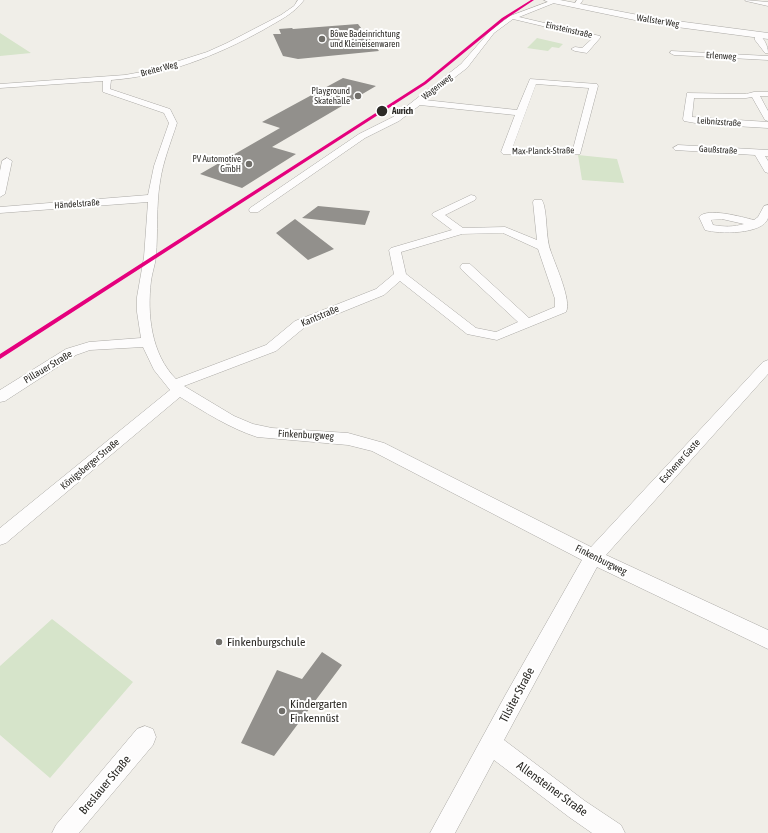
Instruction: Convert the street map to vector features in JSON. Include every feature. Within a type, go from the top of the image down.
[{"type":"street","name":"Breiter Weg","points":[[0,86],[107,78],[148,73],[210,54],[230,45],[283,16],[296,7],[301,0]]},
{"type":"street","points":[[748,0],[768,4]]},
{"type":"street","name":"Wallster Weg","points":[[552,1],[578,3],[654,21],[768,36]]},
{"type":"street","name":"Wagenweg","points":[[254,210],[362,136],[396,119],[464,66],[492,32],[512,17],[552,1]]},
{"type":"street","name":"Einsteinstraße","points":[[512,17],[598,37],[584,51],[575,50]]},
{"type":"street","points":[[758,35],[768,51]]},
{"type":"street","name":"Erlenweg","points":[[674,53],[768,58]]},
{"type":"street","name":"Finkenburgweg","points":[[107,78],[106,90],[167,110],[173,123],[157,172],[150,261],[145,281],[144,320],[147,342],[152,356],[176,387],[239,425],[256,431],[272,434],[350,438],[367,442],[593,557],[768,640]]},
{"type":"street","name":"Max-Planck-Straße","points":[[533,81],[594,86],[577,152],[506,152],[520,113],[533,81]]},
{"type":"street","points":[[754,94],[768,118]]},
{"type":"street","name":"Leibnizstraße","points":[[768,94],[754,94],[746,96],[690,95],[687,119],[768,125]]},
{"type":"street","points":[[418,102],[520,113]]},
{"type":"street","name":"Gaußstraße","points":[[678,148],[763,153],[768,170]]},
{"type":"street","points":[[0,194],[7,161]]},
{"type":"street","name":"Händelstraße","points":[[0,210],[154,198]]},
{"type":"street","points":[[461,231],[437,215],[471,198]]},
{"type":"street","points":[[538,202],[543,247],[561,299],[561,309],[497,336],[472,332],[400,275],[395,250],[461,231],[505,230],[543,247]]},
{"type":"street","points":[[753,224],[762,219],[768,208]]},
{"type":"street","points":[[466,267],[527,323]]},
{"type":"street","name":"Kantstraße","points":[[176,387],[271,348],[300,324],[380,292],[400,275]]},
{"type":"street","name":"Pillauer Straße","points":[[0,397],[71,352],[89,346],[147,342]]},
{"type":"street","name":"Eschener Gaste","points":[[593,557],[768,365]]},
{"type":"street","name":"Königsberger Straße","points":[[0,538],[176,387]]},
{"type":"street","name":"Tilsiter Straße","points":[[442,833],[593,557]]},
{"type":"street","name":"Breslauer Straße","points":[[64,833],[145,737]]},
{"type":"street","name":"Allensteiner Straße","points":[[491,744],[577,809],[613,833]]},
{"type":"green space","points":[[0,33],[31,53],[0,56]]},
{"type":"green space","points":[[537,38],[563,44],[559,48],[552,47],[548,51],[527,48]]},
{"type":"green space","points":[[578,155],[617,159],[624,183],[582,180]]},
{"type":"green space","points":[[52,619],[133,682],[50,778],[0,735],[0,666]]},
{"type":"building","name":"Böwe Badeinrichtung und Kleineisenwaren","points":[[358,24],[379,51],[298,59],[283,56],[273,34],[281,34],[279,29]]},
{"type":"building","points":[[343,78],[376,86],[272,147],[296,154],[242,188],[200,174],[280,128],[262,122]]},
{"type":"building","points":[[318,206],[370,211],[365,225],[302,218]]},
{"type":"building","points":[[295,219],[334,249],[308,260],[276,233]]},
{"type":"building","name":"Kindergarten Finkennüst","points":[[322,652],[342,665],[274,756],[241,743],[277,670],[302,679]]},
{"type":"transit line","points":[[0,357],[425,83],[503,19],[533,0]]},
{"type":"place","name":"Böwe Badeinrichtung und Kleineisenwaren","points":[[322,39]]},
{"type":"place","name":"Playground Skatehalle","points":[[358,96]]},
{"type":"place","name":"Aurich","points":[[382,111]]},
{"type":"place","name":"PV Automotive GmbH","points":[[249,164]]},
{"type":"place","name":"Finkenburgschule","points":[[219,642]]},
{"type":"place","name":"Kindergarten Finkennüst","points":[[282,711]]}]
